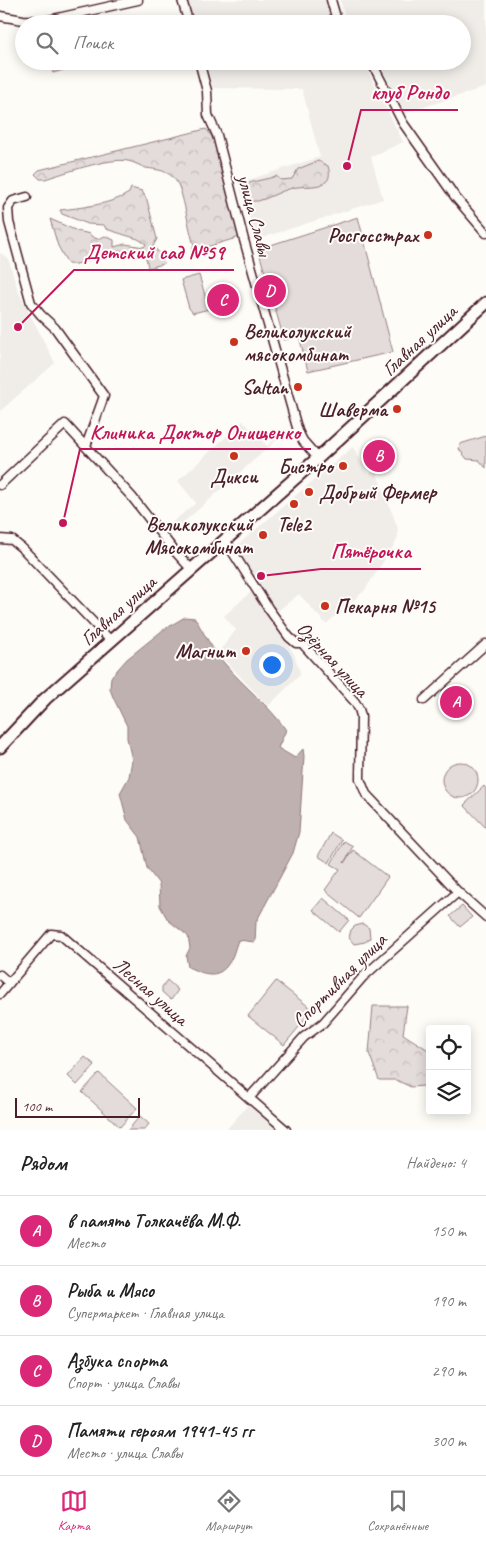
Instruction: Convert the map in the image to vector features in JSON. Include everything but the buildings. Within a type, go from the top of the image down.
[{"type":"main road","name":"Главная улица","points":[[0,747],[45,700],[318,458],[486,303]]},
{"type":"street","points":[[71,15],[138,0]]},
{"type":"street","points":[[182,0],[186,15]]},
{"type":"street","points":[[331,0],[335,15]]},
{"type":"street","points":[[0,16],[15,19]]},
{"type":"street","name":"улица Славы","points":[[201,70],[207,91],[208,115],[217,136],[244,240],[298,431],[318,458]]},
{"type":"street","points":[[376,70],[402,123],[456,198],[486,233]]},
{"type":"street","points":[[27,197],[13,201],[8,208],[9,222],[31,303],[40,315],[55,328],[104,396],[86,446]]},
{"type":"street","points":[[0,485],[65,424],[132,497],[192,570]]},
{"type":"street","points":[[0,539],[12,540],[23,549],[111,642]]},
{"type":"street","name":"Озёрная улица","points":[[225,540],[268,608],[289,637],[296,642],[302,643],[355,702],[359,709],[361,716],[360,779],[366,794],[458,892],[486,917]]},
{"type":"street","points":[[424,700],[486,644]]},
{"type":"street","name":"Спортивная улица","points":[[250,1098],[304,1037],[323,1023],[363,977],[458,892]]},
{"type":"street","name":"Лесная улица","points":[[0,994],[51,934],[61,935],[286,1130]]},
{"type":"street","points":[[0,975],[9,983]]},
{"type":"shaded area","points":[[187,0],[325,0],[329,15],[191,15]]},
{"type":"shaded area","points":[[340,0],[486,0],[486,87],[405,113],[383,70],[471,70],[471,15],[344,15]]},
{"type":"shaded area","points":[[208,70],[367,70],[403,142],[371,157],[383,199],[258,239],[256,235],[254,236],[239,183],[320,157],[302,89],[213,88]]},
{"type":"shaded area","points":[[0,253],[8,258],[18,291],[55,363],[0,411]]},
{"type":"shaded area","points":[[243,421],[267,446],[277,438],[277,433],[283,433],[284,437],[279,438],[175,530],[170,524],[196,503],[178,481]]},
{"type":"shaded area","points":[[353,447],[368,474],[376,471],[397,526],[398,536],[396,542],[364,591],[326,624],[299,594],[275,613],[233,549]]},
{"type":"shaded area","points":[[252,591],[294,654],[300,672],[300,675],[268,706],[218,653],[236,630],[224,616]]},
{"type":"shaded area","points":[[185,617],[195,618],[221,659],[272,712],[286,730],[278,748],[295,758],[303,749],[304,756],[299,832],[293,853],[256,922],[255,942],[238,940],[229,963],[220,972],[215,974],[202,973],[188,967],[186,956],[190,948],[188,936],[168,920],[160,906],[159,884],[147,868],[140,837],[127,820],[120,793],[129,777],[132,760],[127,738],[127,726],[110,689],[111,677],[127,659],[163,630]]},
{"type":"shaded area","points":[[248,1105],[277,1130],[226,1130]]},
{"type":"green space","points":[[52,70],[63,70],[53,73]]},
{"type":"green space","points":[[206,129],[217,148],[222,163],[240,237],[193,251],[194,245],[179,186],[173,177],[166,173],[120,160],[87,166],[45,179],[40,179],[35,174],[39,170]]},
{"type":"green space","points":[[318,161],[328,166],[328,180],[324,183],[292,188],[258,201],[252,201],[248,198],[245,190],[246,185],[276,176],[281,180],[292,179],[298,169]]},
{"type":"green space","points":[[131,188],[142,191],[147,200],[157,239],[153,246],[162,256],[163,264],[148,268],[145,255],[142,251],[138,250],[99,253],[86,262],[68,264],[58,246],[50,219],[77,231],[90,234],[98,239],[105,236],[114,240],[114,247],[125,244],[144,247],[146,244],[138,239],[106,229],[104,225],[88,224],[62,214],[60,210],[96,205],[114,200],[129,193]]},
{"type":"green space","points":[[358,217],[393,352],[308,371],[299,336],[284,340],[272,297],[275,290],[268,283],[258,249]]},
{"type":"green space","points":[[199,275],[209,309],[193,313],[189,308],[181,280]]},
{"type":"green space","points":[[486,436],[486,468],[479,460],[467,459],[459,449],[460,444]]},
{"type":"green space","points":[[460,762],[473,767],[478,780],[473,793],[460,798],[447,793],[442,780],[447,767]]},
{"type":"green space","points":[[484,786],[486,789],[486,828],[464,805]]},
{"type":"green space","points":[[331,833],[342,840],[329,863],[318,856]]},
{"type":"green space","points":[[344,841],[353,846],[344,863],[353,850],[388,877],[359,918],[325,890],[340,869],[331,864]]},
{"type":"green space","points":[[323,898],[349,920],[339,932],[313,910]]},
{"type":"green space","points":[[462,906],[472,917],[460,927],[450,916]]},
{"type":"green space","points":[[363,924],[369,928],[370,938],[365,942],[354,944],[349,938],[351,930],[355,926]]},
{"type":"green space","points":[[167,980],[178,990],[171,1000],[162,992],[162,987]]},
{"type":"green space","points":[[276,981],[313,1010],[284,1045],[248,1016]]},
{"type":"green space","points":[[373,1006],[407,1006],[403,1034],[426,1048],[426,1090],[423,1086],[411,1087],[396,1080],[379,1080],[369,1053]]},
{"type":"green space","points":[[85,1057],[95,1065],[77,1085],[68,1076]]},
{"type":"green space","points":[[99,1073],[137,1108],[120,1127],[82,1092]]},
{"type":"green space","points":[[140,1116],[149,1124],[144,1130],[128,1130]]},
{"type":"place","name":"клуб Рондо","points":[[347,166]]},
{"type":"place","name":"Росгосстрах","points":[[428,235]]},
{"type":"place","name":"Памяти героям 1941-45 гг","points":[[270,291]]},
{"type":"place","name":"Азбука спорта","points":[[223,300]]},
{"type":"place","name":"Детский сад №59","points":[[18,327]]},
{"type":"place","name":"Великолукский мясокомбинат","points":[[234,342]]},
{"type":"place","name":"Saltan","points":[[298,387]]},
{"type":"place","name":"Шаверма","points":[[397,409]]},
{"type":"place","name":"Дикси","points":[[234,456]]},
{"type":"place","name":"Рыба и Мясо","points":[[379,456]]},
{"type":"place","name":"Бистро","points":[[343,466]]},
{"type":"place","name":"Добрый Фермер","points":[[309,492]]},
{"type":"place","name":"Tele2","points":[[294,504]]},
{"type":"place","name":"Клиника Доктор Онищенко","points":[[63,523]]},
{"type":"place","name":"Великолукский Мясокомбинат","points":[[263,535]]},
{"type":"place","name":"Пятёрочка","points":[[261,576]]},
{"type":"place","name":"Пекарня №15","points":[[325,606]]},
{"type":"place","name":"Магнит","points":[[246,651]]},
{"type":"place","name":"в память Толкачёва М.Ф.","points":[[456,702]]}]
